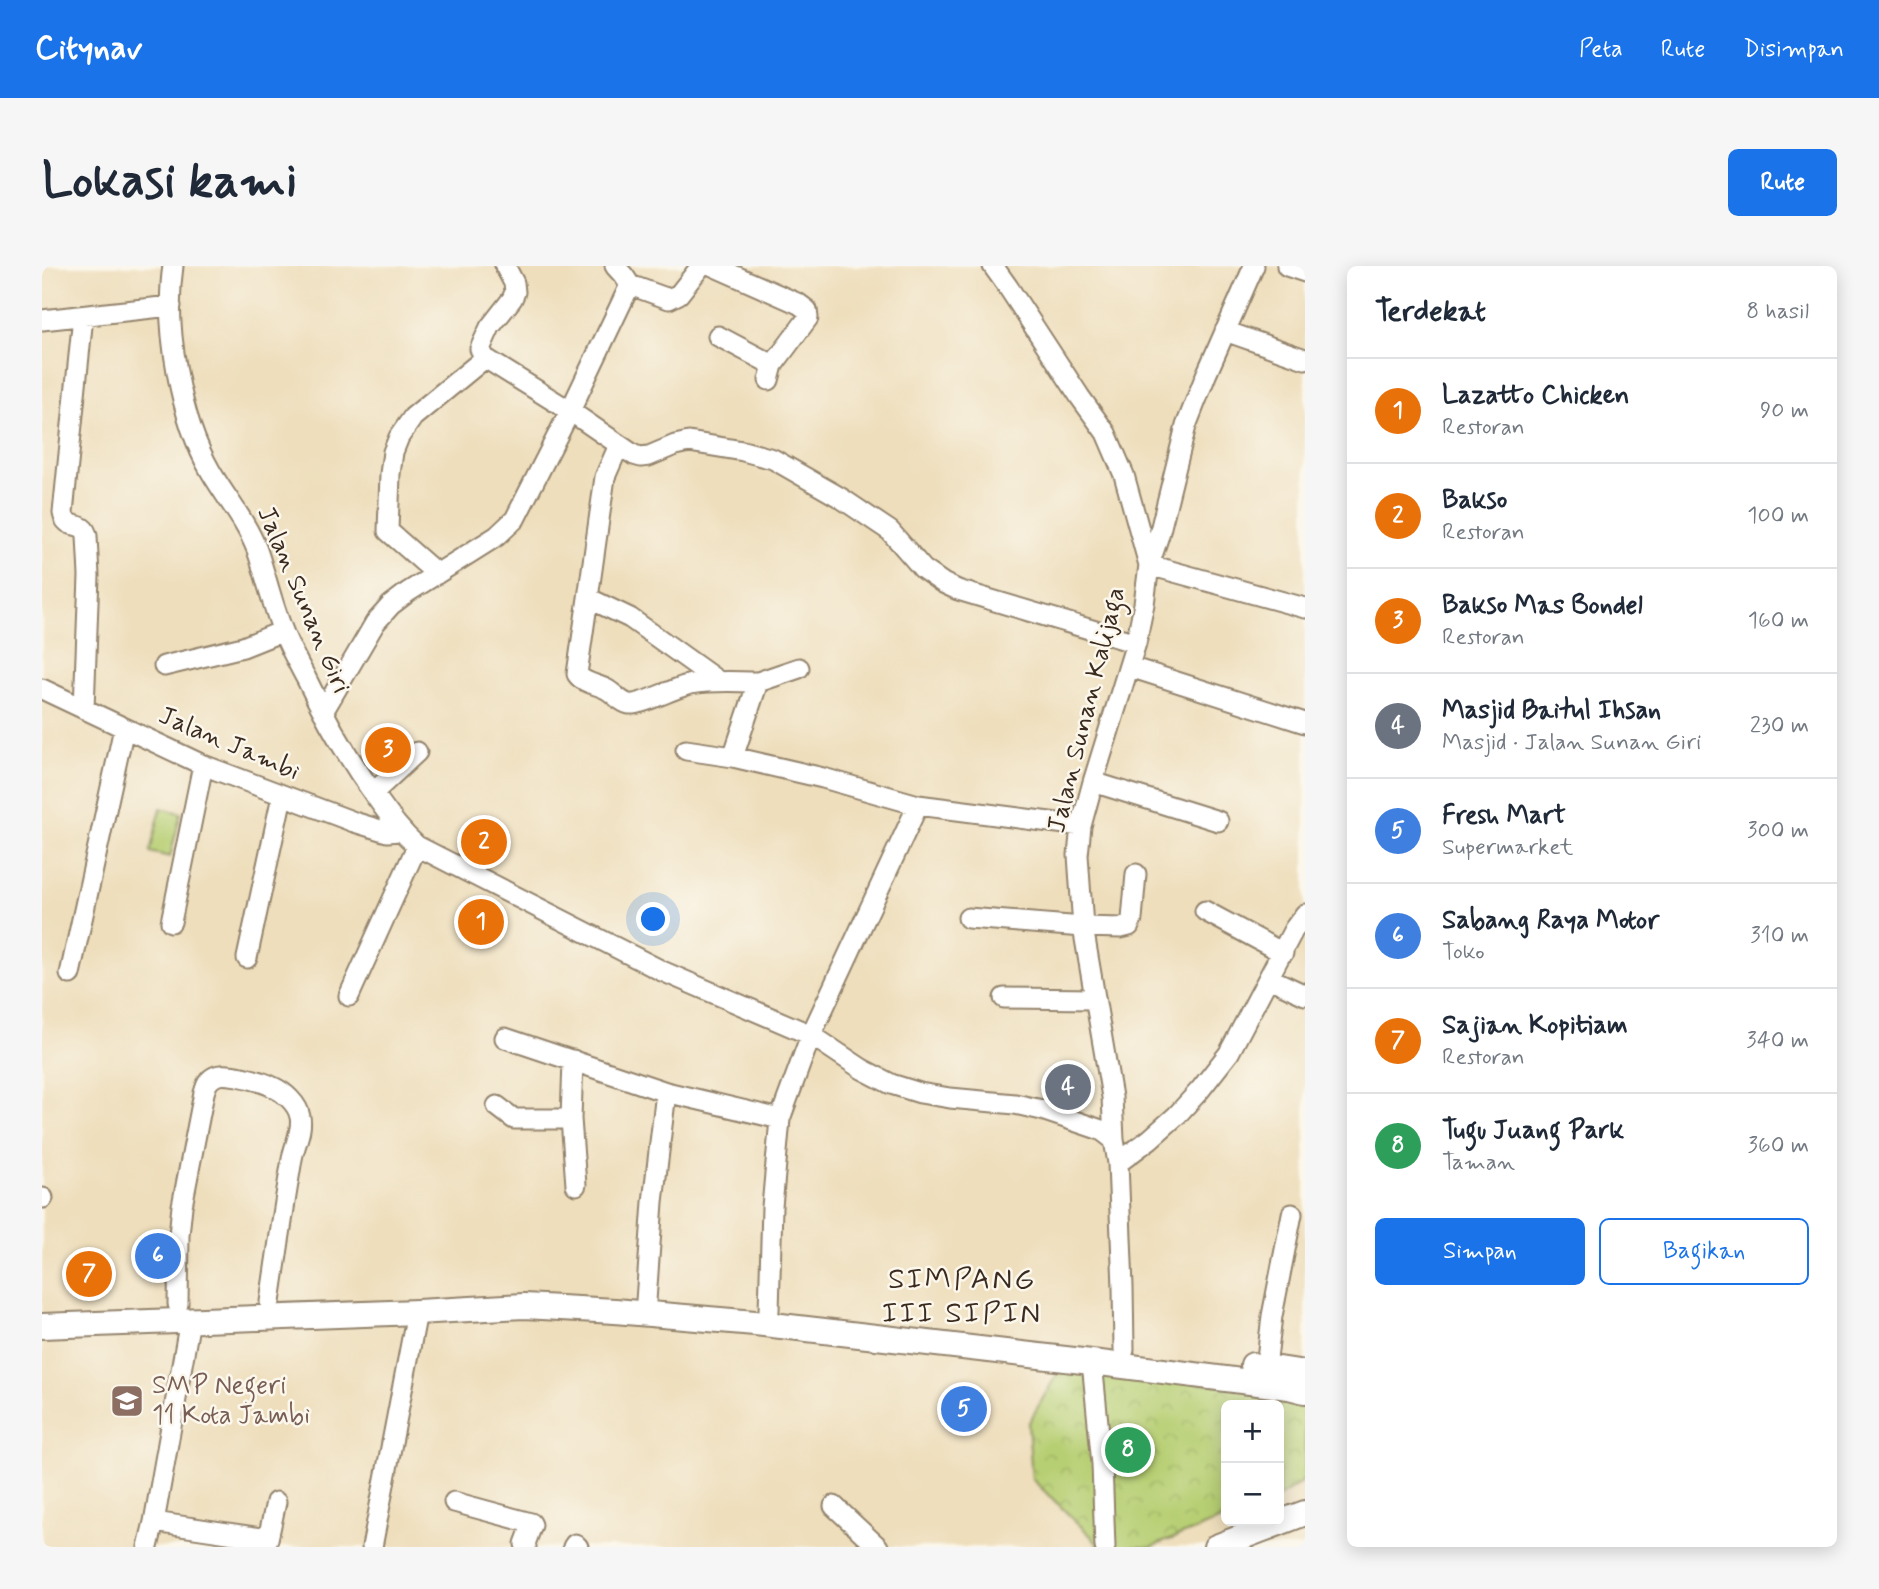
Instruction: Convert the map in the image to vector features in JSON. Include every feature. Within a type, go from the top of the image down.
[{"type":"main road","points":[[42,1326],[270,1302],[306,1308],[522,1294],[769,1311],[1305,1373]]},
{"type":"main road","points":[[42,1313],[306,1308],[417,1312],[524,1306],[615,1311],[742,1322],[1100,1363],[1305,1391]]},
{"type":"main road","points":[[1216,1547],[1305,1513]]},
{"type":"street","name":"Jalan Sunan Giri","points":[[173,266],[171,306],[175,355],[181,391],[199,449],[256,547],[283,632],[323,712],[352,764],[400,831],[416,846],[662,971],[811,1035],[862,1069],[891,1084],[920,1093],[1015,1104],[1042,1110],[1101,1130],[1114,1140]]},
{"type":"street","points":[[505,266],[515,292],[491,327],[480,349],[485,358],[619,445],[641,457],[675,444],[689,442],[773,459],[830,491],[890,531],[923,569],[943,583],[958,590],[1136,643]]},
{"type":"street","points":[[615,266],[630,285],[669,299],[679,294],[701,266]]},
{"type":"street","points":[[992,266],[1106,433],[1124,475],[1149,565],[1305,608]]},
{"type":"street","name":"Jalan Sunan Kalijaga","points":[[1124,1350],[1118,1163],[1112,1097],[1083,927],[1078,855],[1081,826],[1130,667],[1144,604],[1149,565],[1159,536],[1186,426],[1253,266]]},
{"type":"street","points":[[1287,266],[1305,272]]},
{"type":"street","points":[[718,336],[771,373],[807,318],[807,310],[799,304],[726,268]]},
{"type":"street","points":[[323,712],[375,623],[391,605],[497,536],[515,519],[630,285]]},
{"type":"street","points":[[42,320],[171,306]]},
{"type":"street","points":[[83,316],[63,513],[68,524],[83,527],[87,536],[89,576],[84,709]]},
{"type":"street","points":[[1225,331],[1305,359]]},
{"type":"street","points":[[437,574],[388,531],[393,452],[398,437],[413,417],[485,358]]},
{"type":"street","points":[[619,445],[605,477],[577,674],[581,679],[609,690],[631,705],[688,684],[718,681],[758,682],[799,668]]},
{"type":"street","points":[[589,598],[630,618],[718,681]]},
{"type":"street","points":[[164,666],[243,647],[283,632]]},
{"type":"street","points":[[1130,667],[1305,723]]},
{"type":"street","points":[[733,757],[758,682]]},
{"type":"street","name":"Jalan Jambi","points":[[42,689],[203,765],[374,829],[400,831]]},
{"type":"street","points":[[70,974],[124,728]]},
{"type":"street","points":[[686,750],[733,757],[823,778],[918,805],[1081,826]]},
{"type":"street","points":[[373,793],[417,752]]},
{"type":"street","points":[[171,922],[203,765]]},
{"type":"street","points":[[1093,782],[1218,821]]},
{"type":"street","points":[[247,958],[282,796]]},
{"type":"street","points":[[769,1311],[772,1207],[780,1119],[811,1035],[918,805]]},
{"type":"street","points":[[349,996],[416,846]]},
{"type":"street","points":[[968,918],[1083,927],[1129,926],[1136,874]]},
{"type":"street","points":[[1205,911],[1283,953]]},
{"type":"street","points":[[1118,1163],[1177,1115],[1229,1053],[1294,929],[1305,914]]},
{"type":"street","points":[[1269,978],[1305,995]]},
{"type":"street","points":[[1004,998],[1096,999]]},
{"type":"street","points":[[505,1038],[666,1092],[780,1119]]},
{"type":"street","points":[[573,1060],[571,1119],[576,1185]]},
{"type":"street","points":[[148,1547],[186,1309],[179,1235],[182,1206],[208,1082],[216,1075],[233,1075],[272,1086],[293,1102],[300,1113],[301,1122],[281,1222],[270,1302]]},
{"type":"street","points":[[646,1301],[653,1202],[666,1092]]},
{"type":"street","points":[[497,1106],[514,1119],[571,1119]]},
{"type":"street","points":[[1266,1367],[1272,1316],[1292,1214]]},
{"type":"street","points":[[372,1547],[417,1312]]},
{"type":"street","points":[[1093,1372],[1102,1464],[1105,1547]]},
{"type":"street","points":[[154,1522],[268,1539],[276,1502]]},
{"type":"street","points":[[454,1502],[531,1523],[526,1547]]},
{"type":"street","points":[[834,1506],[878,1547]]},
{"type":"green space","points":[[161,808],[181,813],[170,857],[150,852]]},
{"type":"green space","points":[[1061,1367],[1290,1394],[1305,1407],[1305,1477],[1284,1494],[1284,1400],[1221,1400],[1221,1520],[1151,1547],[1099,1547],[1032,1479],[1028,1424]]},
{"type":"place","name":"Bakso Mas Bondel","points":[[388,750]]},
{"type":"place","name":"Bakso","points":[[484,842]]},
{"type":"place","name":"Lazatto Chicken","points":[[481,922]]},
{"type":"place","name":"Masjid Baitul Ihsan","points":[[1068,1087]]},
{"type":"place","name":"Sabang Raya Motor","points":[[158,1256]]},
{"type":"place","name":"Sajian Kopitiam","points":[[89,1274]]},
{"type":"place","name":"SMP Negeri 11 Kota Jambi","points":[[127,1401]]},
{"type":"place","name":"Fresh Mart","points":[[964,1409]]},
{"type":"place","name":"Tugu Juang Park","points":[[1128,1450]]},
{"type":"district","name":"SIMPANG III SIPIN","points":[[962,1296]]}]
